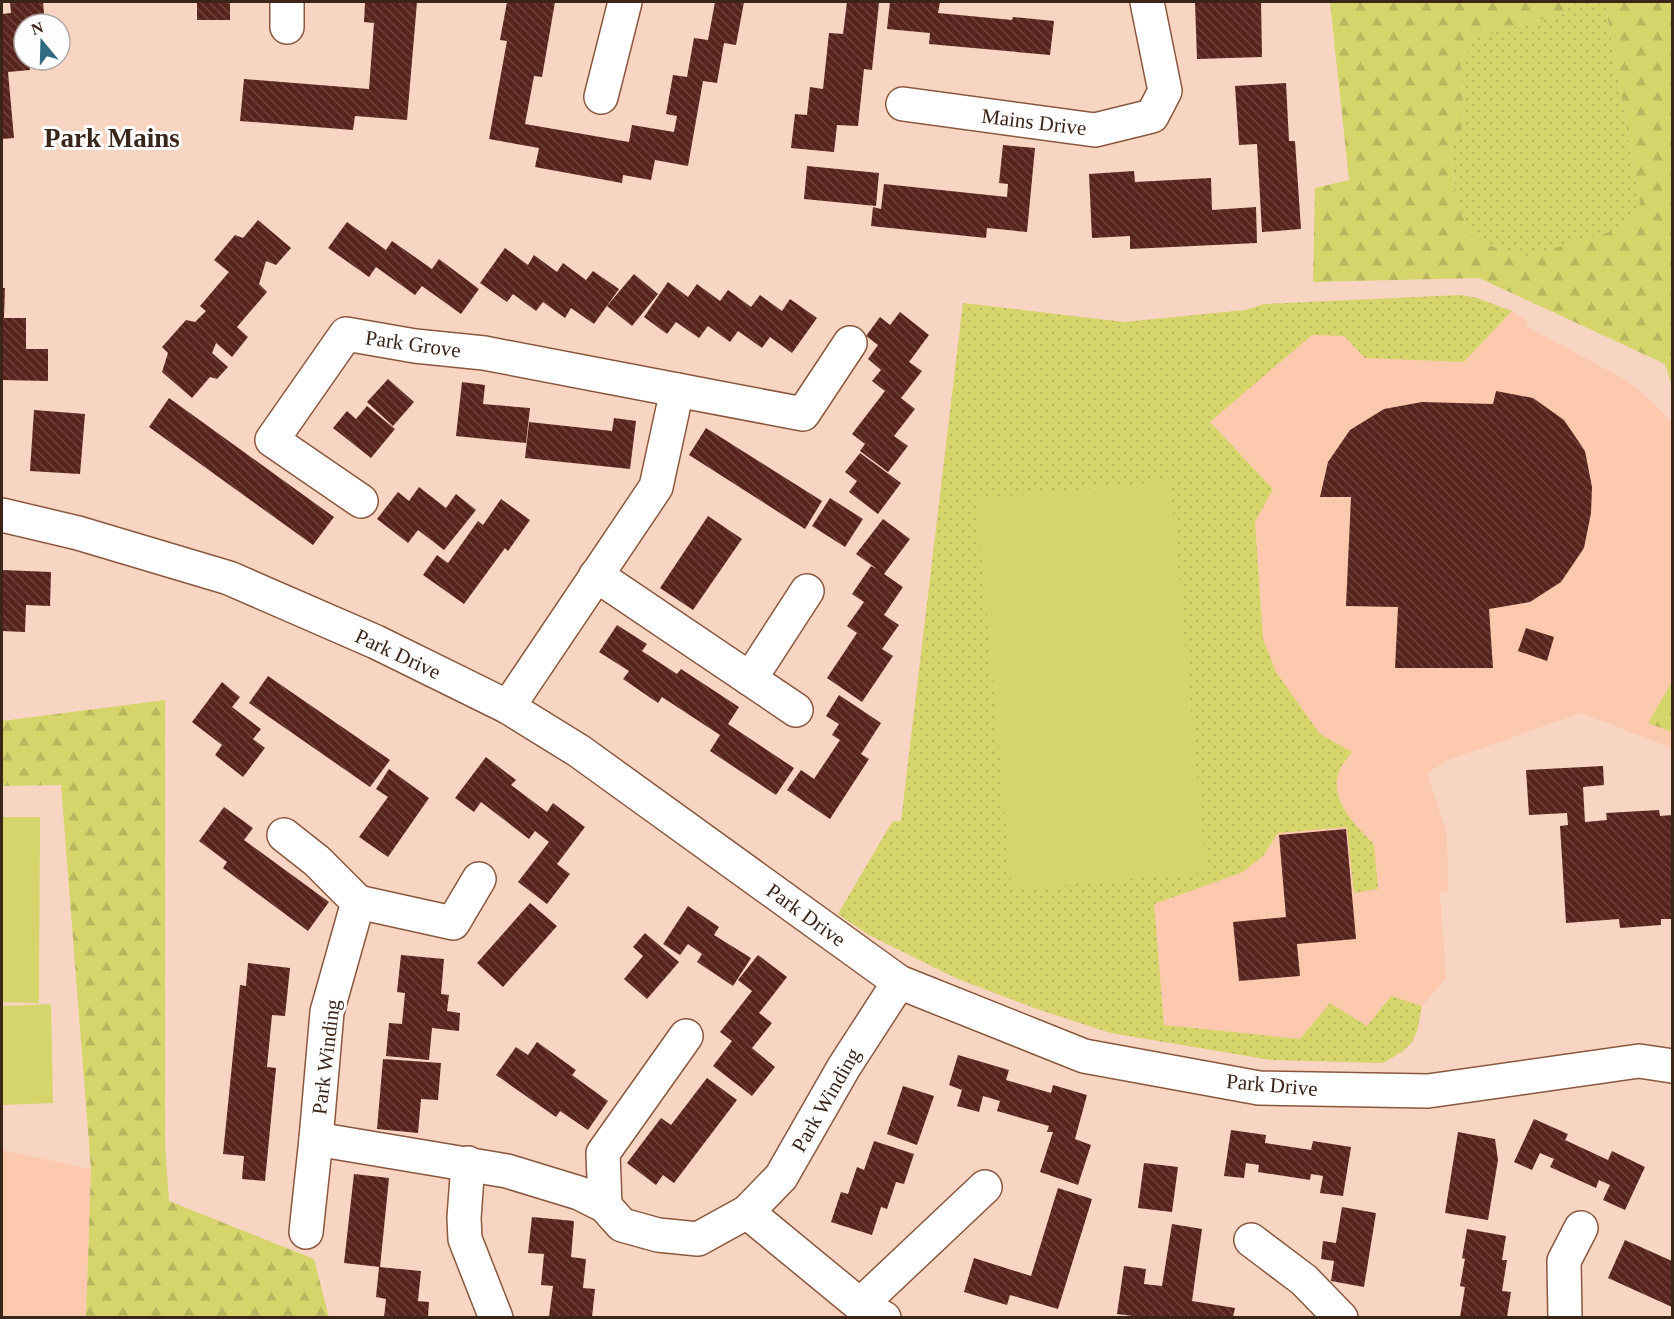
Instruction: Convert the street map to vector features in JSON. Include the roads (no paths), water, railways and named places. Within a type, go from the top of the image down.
[{"type":"street","points":[[601,97],[625,2]]},
{"type":"street","name":"Mains Drive","points":[[903,104],[1095,130],[1152,116],[1165,91],[1147,2]]},
{"type":"street","name":"Park Grove","points":[[361,501],[272,440],[346,334],[415,346],[484,353],[803,414],[850,343]]},
{"type":"street","points":[[508,707],[656,487],[677,390]]},
{"type":"street","name":"Park Drive","points":[[2,515],[78,533],[229,578],[376,642],[508,707],[579,751],[899,982],[1084,1056],[1259,1088],[1428,1091],[1639,1061],[1672,1066]]},
{"type":"street","points":[[596,575],[796,710]]},
{"type":"street","points":[[750,679],[807,591]]},
{"type":"street","points":[[284,835],[317,861],[358,902],[453,923],[479,879]]},
{"type":"street","name":"Park Winding","points":[[358,902],[327,1012],[316,1139],[507,1171],[579,1193],[605,1206],[622,1225],[658,1235],[698,1239],[747,1212],[781,1177],[844,1066],[899,982]]},
{"type":"street","points":[[605,1206],[603,1153],[686,1036]]},
{"type":"street","points":[[306,1232],[316,1139]]},
{"type":"street","points":[[468,1163],[464,1218],[465,1239],[496,1317]]},
{"type":"street","points":[[747,1212],[872,1311],[985,1187]]},
{"type":"street","points":[[1565,1317],[1564,1261],[1581,1228]]},
{"type":"street","points":[[1251,1240],[1304,1280],[1341,1317]]},
{"type":"district","name":"Park Mains","points":[[112,138]]}]
